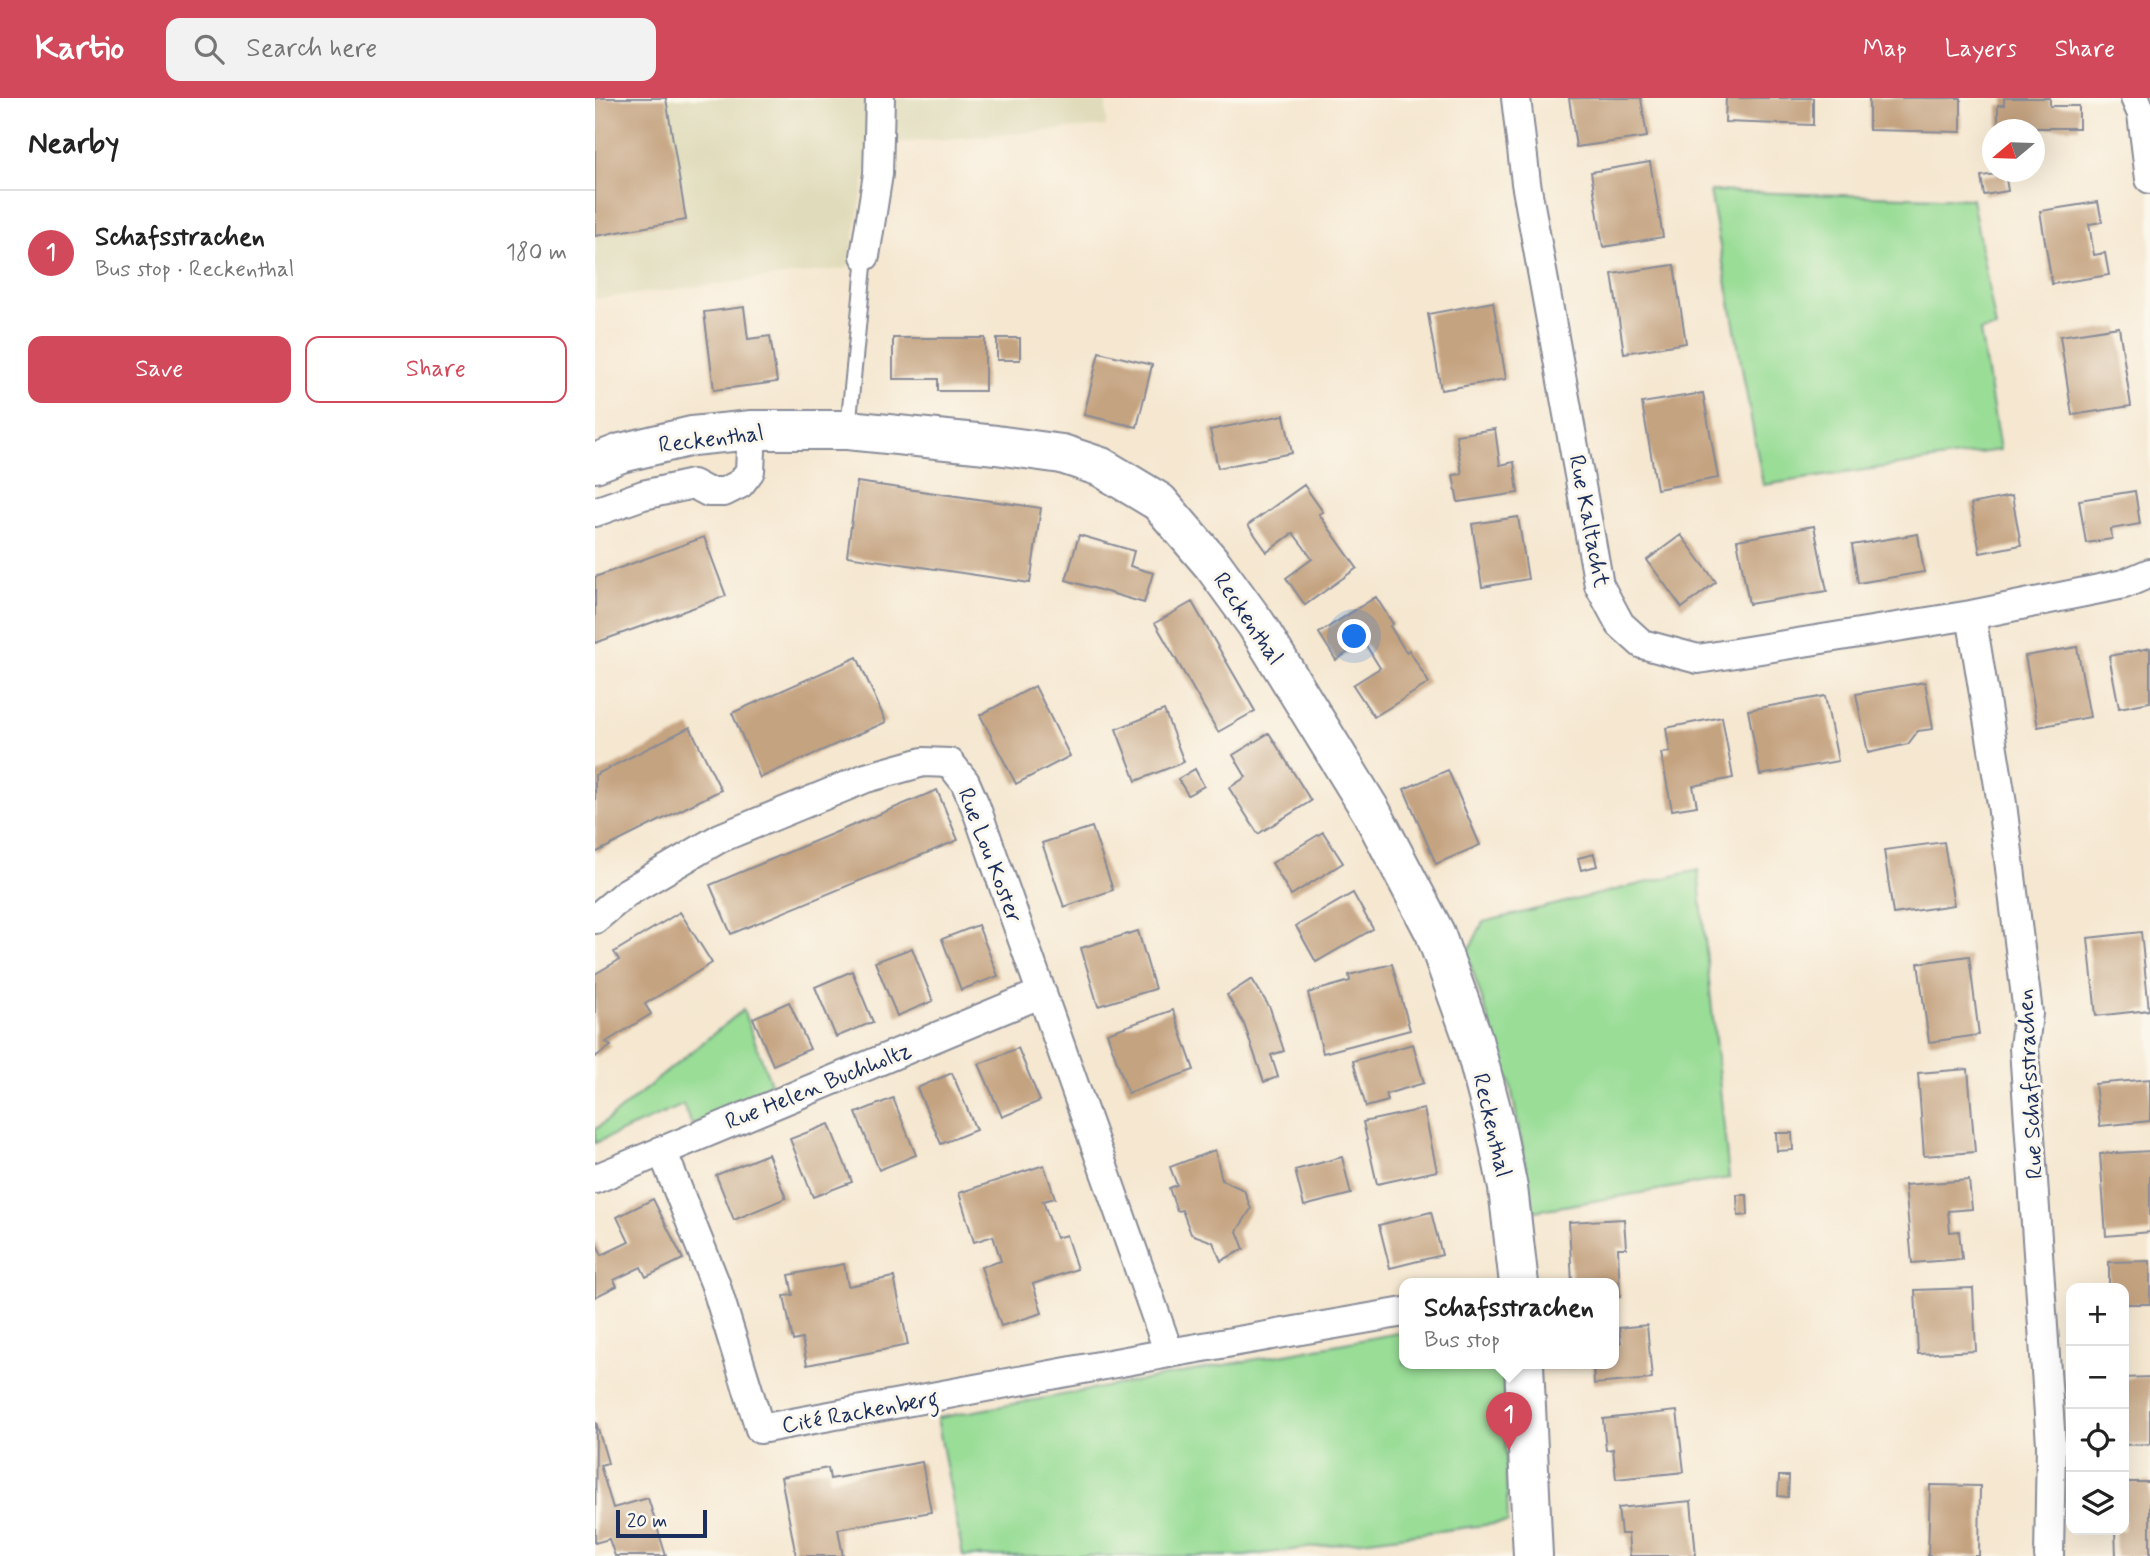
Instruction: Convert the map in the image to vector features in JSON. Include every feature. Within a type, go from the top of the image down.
[{"type":"main road","name":"Reckenthal","points":[[595,463],[621,453],[692,436],[752,430],[848,430],[1062,454],[1101,467],[1159,502],[1213,565],[1256,624],[1371,811],[1435,933],[1472,1035],[1494,1120],[1508,1188],[1518,1278]]},
{"type":"main road","points":[[1524,1369],[1533,1556]]},
{"type":"street","points":[[865,256],[878,174],[880,98]]},
{"type":"street","name":"Rue Kaltacht","points":[[1516,98],[1526,183],[1599,585],[1620,624],[1642,644],[1698,659],[1971,615],[2123,584],[2150,573]]},
{"type":"street","points":[[2135,98],[2143,114],[2150,179]]},
{"type":"street","points":[[595,512],[643,495],[694,484],[708,492],[724,492],[740,484],[750,471],[752,430]]},
{"type":"street","name":"Rue Schafsstrachen","points":[[1971,615],[2003,804],[2028,1013],[2024,1048],[2051,1444],[2049,1556]]},
{"type":"street","name":"Rue Lou Koster","points":[[595,919],[626,893],[720,838],[866,778],[923,762],[950,763],[965,782],[975,805],[1168,1353]]},
{"type":"street","name":"Rue Helen Buchholtz","points":[[595,1179],[1042,993]]},
{"type":"street","name":"Cité Rackenberg","points":[[661,1150],[715,1283],[760,1429],[1399,1313]]},
{"type":"lane","points":[[848,430],[861,274],[865,256]]},
{"type":"shaded area","points":[[595,98],[1106,98],[1106,126],[871,145],[848,268],[595,299]]},
{"type":"green space","points":[[1710,191],[1972,199],[1996,328],[1980,331],[2000,450],[1763,485]]},
{"type":"green space","points":[[1698,870],[1729,1178],[1534,1211],[1511,1087],[1467,954],[1483,922]]},
{"type":"green space","points":[[743,1010],[774,1092],[692,1125],[683,1105],[595,1143],[595,1130]]},
{"type":"green space","points":[[1399,1333],[1399,1369],[1503,1369],[1508,1522],[1245,1556],[963,1556],[937,1418]]},
{"type":"building","points":[[595,98],[666,98],[686,220],[595,236]]},
{"type":"building","points":[[1569,98],[1641,98],[1647,137],[1576,147]]},
{"type":"building","points":[[1726,98],[1813,98],[1813,125],[1725,122]]},
{"type":"building","points":[[1869,98],[1961,98],[1961,132],[1869,130]]},
{"type":"building","points":[[2004,98],[2050,98],[2050,106],[2079,106],[2079,128],[2045,128],[2045,119],[1998,119],[1998,105],[2004,105]]},
{"type":"building","points":[[1650,162],[1663,237],[1603,247],[1591,172]]},
{"type":"building","points":[[1981,176],[1982,182],[2006,182],[2008,191],[1984,195]]},
{"type":"building","points":[[2098,202],[2102,222],[2089,224],[2094,255],[2105,253],[2109,275],[2052,284],[2040,211]]},
{"type":"building","points":[[1674,265],[1686,343],[1624,353],[1612,274]]},
{"type":"building","points":[[1493,302],[1506,379],[1441,390],[1428,314]]},
{"type":"building","points":[[744,307],[748,339],[770,336],[777,382],[714,390],[704,312]]},
{"type":"building","points":[[2119,327],[2131,406],[2072,415],[2060,336]]},
{"type":"building","points":[[893,338],[985,338],[985,391],[938,391],[938,379],[893,379]]},
{"type":"building","points":[[997,338],[1020,338],[1020,360],[997,360]]},
{"type":"building","points":[[1099,352],[1152,365],[1137,427],[1084,415]]},
{"type":"building","points":[[1703,393],[1718,478],[1657,489],[1642,403]]},
{"type":"building","points":[[1284,415],[1292,453],[1218,468],[1210,430]]},
{"type":"building","points":[[1495,429],[1500,465],[1514,462],[1518,493],[1458,502],[1453,475],[1462,474],[1456,435]]},
{"type":"building","points":[[857,482],[1041,508],[1030,583],[847,556]]},
{"type":"building","points":[[1304,485],[1323,512],[1319,514],[1357,568],[1305,605],[1286,578],[1312,559],[1303,546],[1293,533],[1267,552],[1248,525]]},
{"type":"building","points":[[2135,491],[2140,524],[2111,529],[2112,539],[2086,543],[2079,500]]},
{"type":"building","points":[[2012,496],[2021,545],[1980,553],[1971,504]]},
{"type":"building","points":[[1518,517],[1528,579],[1482,587],[1472,524]]},
{"type":"building","points":[[1814,526],[1827,591],[1749,604],[1737,540]]},
{"type":"building","points":[[1918,534],[1924,572],[1858,583],[1852,545]]},
{"type":"building","points":[[1079,535],[1134,551],[1130,566],[1153,573],[1144,603],[1066,580]]},
{"type":"building","points":[[1681,535],[1716,582],[1682,608],[1647,560]]},
{"type":"building","points":[[704,537],[726,596],[595,643],[595,577]]},
{"type":"building","points":[[1376,597],[1406,652],[1409,650],[1429,683],[1374,717],[1353,685],[1380,668],[1364,642],[1336,660],[1319,633]]},
{"type":"building","points":[[1192,602],[1255,711],[1218,732],[1155,623]]},
{"type":"building","points":[[2077,647],[2090,717],[2038,727],[2025,656]]},
{"type":"building","points":[[2150,648],[2150,702],[2119,708],[2109,656]]},
{"type":"building","points":[[857,657],[886,722],[760,778],[732,713]]},
{"type":"building","points":[[1925,682],[1933,729],[1918,731],[1908,744],[1868,753],[1856,694]]},
{"type":"building","points":[[1035,686],[1070,756],[1016,784],[980,715]]},
{"type":"building","points":[[1825,696],[1838,761],[1760,775],[1748,710]]},
{"type":"building","points":[[1164,710],[1184,762],[1136,781],[1116,729]]},
{"type":"building","points":[[1722,717],[1733,778],[1693,786],[1697,806],[1672,810],[1661,753],[1670,752],[1666,728]]},
{"type":"building","points":[[690,727],[721,790],[595,853],[595,775]]},
{"type":"building","points":[[1269,733],[1311,801],[1258,834],[1229,788],[1246,777],[1233,755]]},
{"type":"building","points":[[1195,769],[1204,786],[1188,795],[1178,779]]},
{"type":"building","points":[[1448,770],[1480,845],[1436,864],[1404,789]]},
{"type":"building","points":[[937,790],[958,840],[731,934],[710,885]]},
{"type":"building","points":[[1092,827],[1113,890],[1064,907],[1042,843]]},
{"type":"building","points":[[1323,832],[1343,863],[1291,895],[1272,863]]},
{"type":"building","points":[[1944,842],[1954,905],[1893,914],[1884,850]]},
{"type":"building","points":[[1594,854],[1597,866],[1581,870],[1578,858]]},
{"type":"building","points":[[1353,893],[1373,929],[1316,962],[1296,926]]},
{"type":"building","points":[[680,912],[712,963],[645,1004],[651,1014],[606,1042],[611,1046],[595,1057],[595,974],[619,960],[614,952]]},
{"type":"building","points":[[978,925],[998,976],[961,990],[942,939]]},
{"type":"building","points":[[1138,931],[1155,989],[1098,1006],[1081,948]]},
{"type":"building","points":[[2141,932],[2149,1010],[2096,1016],[2088,938]]},
{"type":"building","points":[[912,948],[933,1001],[897,1016],[875,962]]},
{"type":"building","points":[[1969,956],[1979,1035],[1929,1042],[1918,963]]},
{"type":"building","points":[[1392,964],[1410,1030],[1323,1053],[1308,993],[1350,981],[1349,975]]},
{"type":"building","points":[[852,971],[873,1022],[836,1037],[815,987]]},
{"type":"building","points":[[1252,979],[1270,1008],[1284,1051],[1271,1055],[1278,1077],[1264,1082],[1244,1024],[1227,995]]},
{"type":"building","points":[[789,1002],[810,1049],[773,1065],[753,1018]]},
{"type":"building","points":[[1173,1010],[1194,1070],[1128,1093],[1107,1033]]},
{"type":"building","points":[[1413,1044],[1424,1083],[1386,1094],[1388,1101],[1366,1107],[1353,1061]]},
{"type":"building","points":[[1018,1048],[1040,1101],[1002,1117],[979,1064]]},
{"type":"building","points":[[1968,1069],[1975,1152],[1924,1156],[1918,1073]]},
{"type":"building","points":[[952,1073],[976,1130],[941,1144],[917,1088]]},
{"type":"building","points":[[2150,1079],[2150,1121],[2100,1126],[2095,1084]]},
{"type":"building","points":[[893,1098],[916,1155],[879,1170],[856,1113]]},
{"type":"building","points":[[1424,1109],[1437,1171],[1377,1184],[1363,1122]]},
{"type":"building","points":[[829,1124],[852,1182],[813,1197],[790,1139]]},
{"type":"building","points":[[1776,1133],[1792,1133],[1793,1150],[1777,1151]]},
{"type":"building","points":[[1215,1150],[1222,1180],[1244,1190],[1251,1209],[1237,1231],[1244,1249],[1221,1261],[1213,1242],[1191,1234],[1182,1210],[1177,1211],[1169,1188],[1177,1185],[1170,1167]]},
{"type":"building","points":[[2150,1151],[2150,1232],[2106,1236],[2100,1154]]},
{"type":"building","points":[[768,1154],[786,1198],[734,1220],[716,1175]]},
{"type":"building","points":[[1342,1157],[1351,1194],[1304,1206],[1295,1170]]},
{"type":"building","points":[[1044,1165],[1055,1198],[1043,1201],[1056,1238],[1066,1235],[1077,1269],[1033,1284],[1042,1313],[1001,1326],[981,1267],[1001,1261],[993,1236],[974,1242],[959,1193]]},
{"type":"building","points":[[1969,1180],[1972,1209],[1948,1211],[1950,1232],[1959,1231],[1962,1259],[1912,1263],[1905,1185]]},
{"type":"building","points":[[1737,1195],[1747,1195],[1748,1215],[1738,1216]]},
{"type":"building","points":[[653,1199],[683,1259],[646,1277],[641,1267],[614,1280],[617,1286],[595,1297],[595,1241],[602,1255],[629,1242],[617,1217]]},
{"type":"building","points":[[1431,1212],[1442,1255],[1390,1268],[1379,1225]]},
{"type":"building","points":[[1624,1219],[1626,1248],[1618,1248],[1620,1297],[1619,1278],[1572,1278],[1569,1222]]},
{"type":"building","points":[[2150,1261],[2150,1304],[2129,1304],[2129,1283],[2109,1283],[2109,1262]]},
{"type":"building","points":[[844,1264],[848,1286],[894,1277],[908,1345],[807,1365],[802,1339],[793,1341],[784,1296],[793,1295],[789,1275]]},
{"type":"building","points":[[1973,1288],[1976,1351],[1918,1354],[1915,1290]]},
{"type":"building","points":[[1647,1325],[1652,1379],[1594,1384],[1593,1369],[1619,1369],[1619,1328]]},
{"type":"building","points":[[2150,1377],[2150,1444],[2129,1445],[2129,1378]]},
{"type":"building","points":[[1677,1411],[1684,1472],[1616,1479],[1613,1449],[1606,1450],[1603,1419]]},
{"type":"building","points":[[596,1422],[608,1463],[600,1465],[613,1508],[648,1498],[666,1556],[615,1556],[609,1539],[595,1543]]},
{"type":"building","points":[[922,1462],[931,1512],[838,1529],[843,1556],[796,1556],[781,1477],[828,1468],[830,1479]]},
{"type":"building","points":[[1779,1476],[1789,1476],[1788,1497],[1778,1496]]},
{"type":"building","points":[[2129,1482],[2150,1482],[2150,1556],[2116,1556],[2115,1535],[2129,1535]]},
{"type":"building","points":[[1930,1485],[1980,1486],[1979,1556],[1928,1556]]},
{"type":"building","points":[[1691,1501],[1696,1556],[1630,1556],[1628,1534],[1621,1534],[1618,1508]]},
{"type":"place","name":"Schafsstrachen","points":[[1509,1450]]}]
